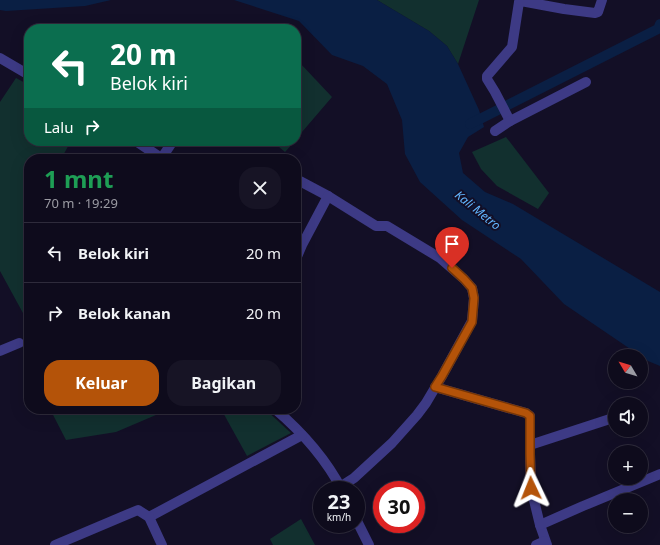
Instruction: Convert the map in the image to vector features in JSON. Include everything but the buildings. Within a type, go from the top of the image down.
[{"type":"street","points":[[510,121],[495,92],[486,79],[512,47],[519,2],[595,13],[598,12],[602,0]]},
{"type":"street","points":[[0,58],[24,72]]},
{"type":"street","points":[[495,131],[510,121],[586,82]]},
{"type":"street","points":[[143,146],[154,154]]},
{"type":"street","points":[[301,182],[328,196],[376,226],[387,226],[440,258],[472,288],[474,298],[472,322],[426,403],[392,443],[350,481]]},
{"type":"street","points":[[301,247],[328,196]]},
{"type":"street","points":[[0,351],[19,343]]},
{"type":"street","points":[[435,387],[526,413],[530,416],[531,488],[543,544]]},
{"type":"street","points":[[281,414],[291,423],[320,456],[336,481]]},
{"type":"street","points":[[530,445],[608,420]]},
{"type":"street","points":[[149,517],[302,435]]},
{"type":"street","points":[[540,526],[583,506],[660,474]]},
{"type":"street","points":[[55,545],[138,510],[149,517],[162,545]]},
{"type":"street","points":[[363,533],[369,545]]},
{"type":"green space","points":[[377,0],[479,0],[458,64],[447,46],[429,31]]},
{"type":"green space","points":[[301,64],[332,97],[301,133]]},
{"type":"green space","points":[[16,78],[24,82],[24,146],[68,146],[64,154],[24,154],[24,315],[0,271],[0,102]]},
{"type":"green space","points":[[506,137],[549,193],[538,209],[497,186],[481,169],[472,152]]},
{"type":"green space","points":[[278,146],[290,146],[285,152]]},
{"type":"green space","points":[[53,414],[158,414],[116,432],[66,440]]},
{"type":"green space","points":[[224,414],[270,414],[291,433],[247,456]]},
{"type":"green space","points":[[301,519],[315,545],[273,545],[270,539]]},
{"type":"water","points":[[0,0],[111,0],[85,6],[6,11],[0,10]]},
{"type":"water","name":"Kali Metro","points":[[234,0],[377,0],[429,31],[447,46],[458,64],[479,110],[484,127],[468,137],[459,153],[463,173],[485,192],[513,204],[660,292],[660,366],[648,361],[648,349],[630,349],[564,304],[521,259],[462,220],[420,182],[405,154],[402,120],[387,84],[363,66],[332,55],[299,21]]},
{"type":"waterway","points":[[470,124],[658,29],[660,24]]},
{"type":"route","points":[[452,268],[472,288],[474,298],[472,322],[435,387],[526,413],[530,416],[531,488]]}]
